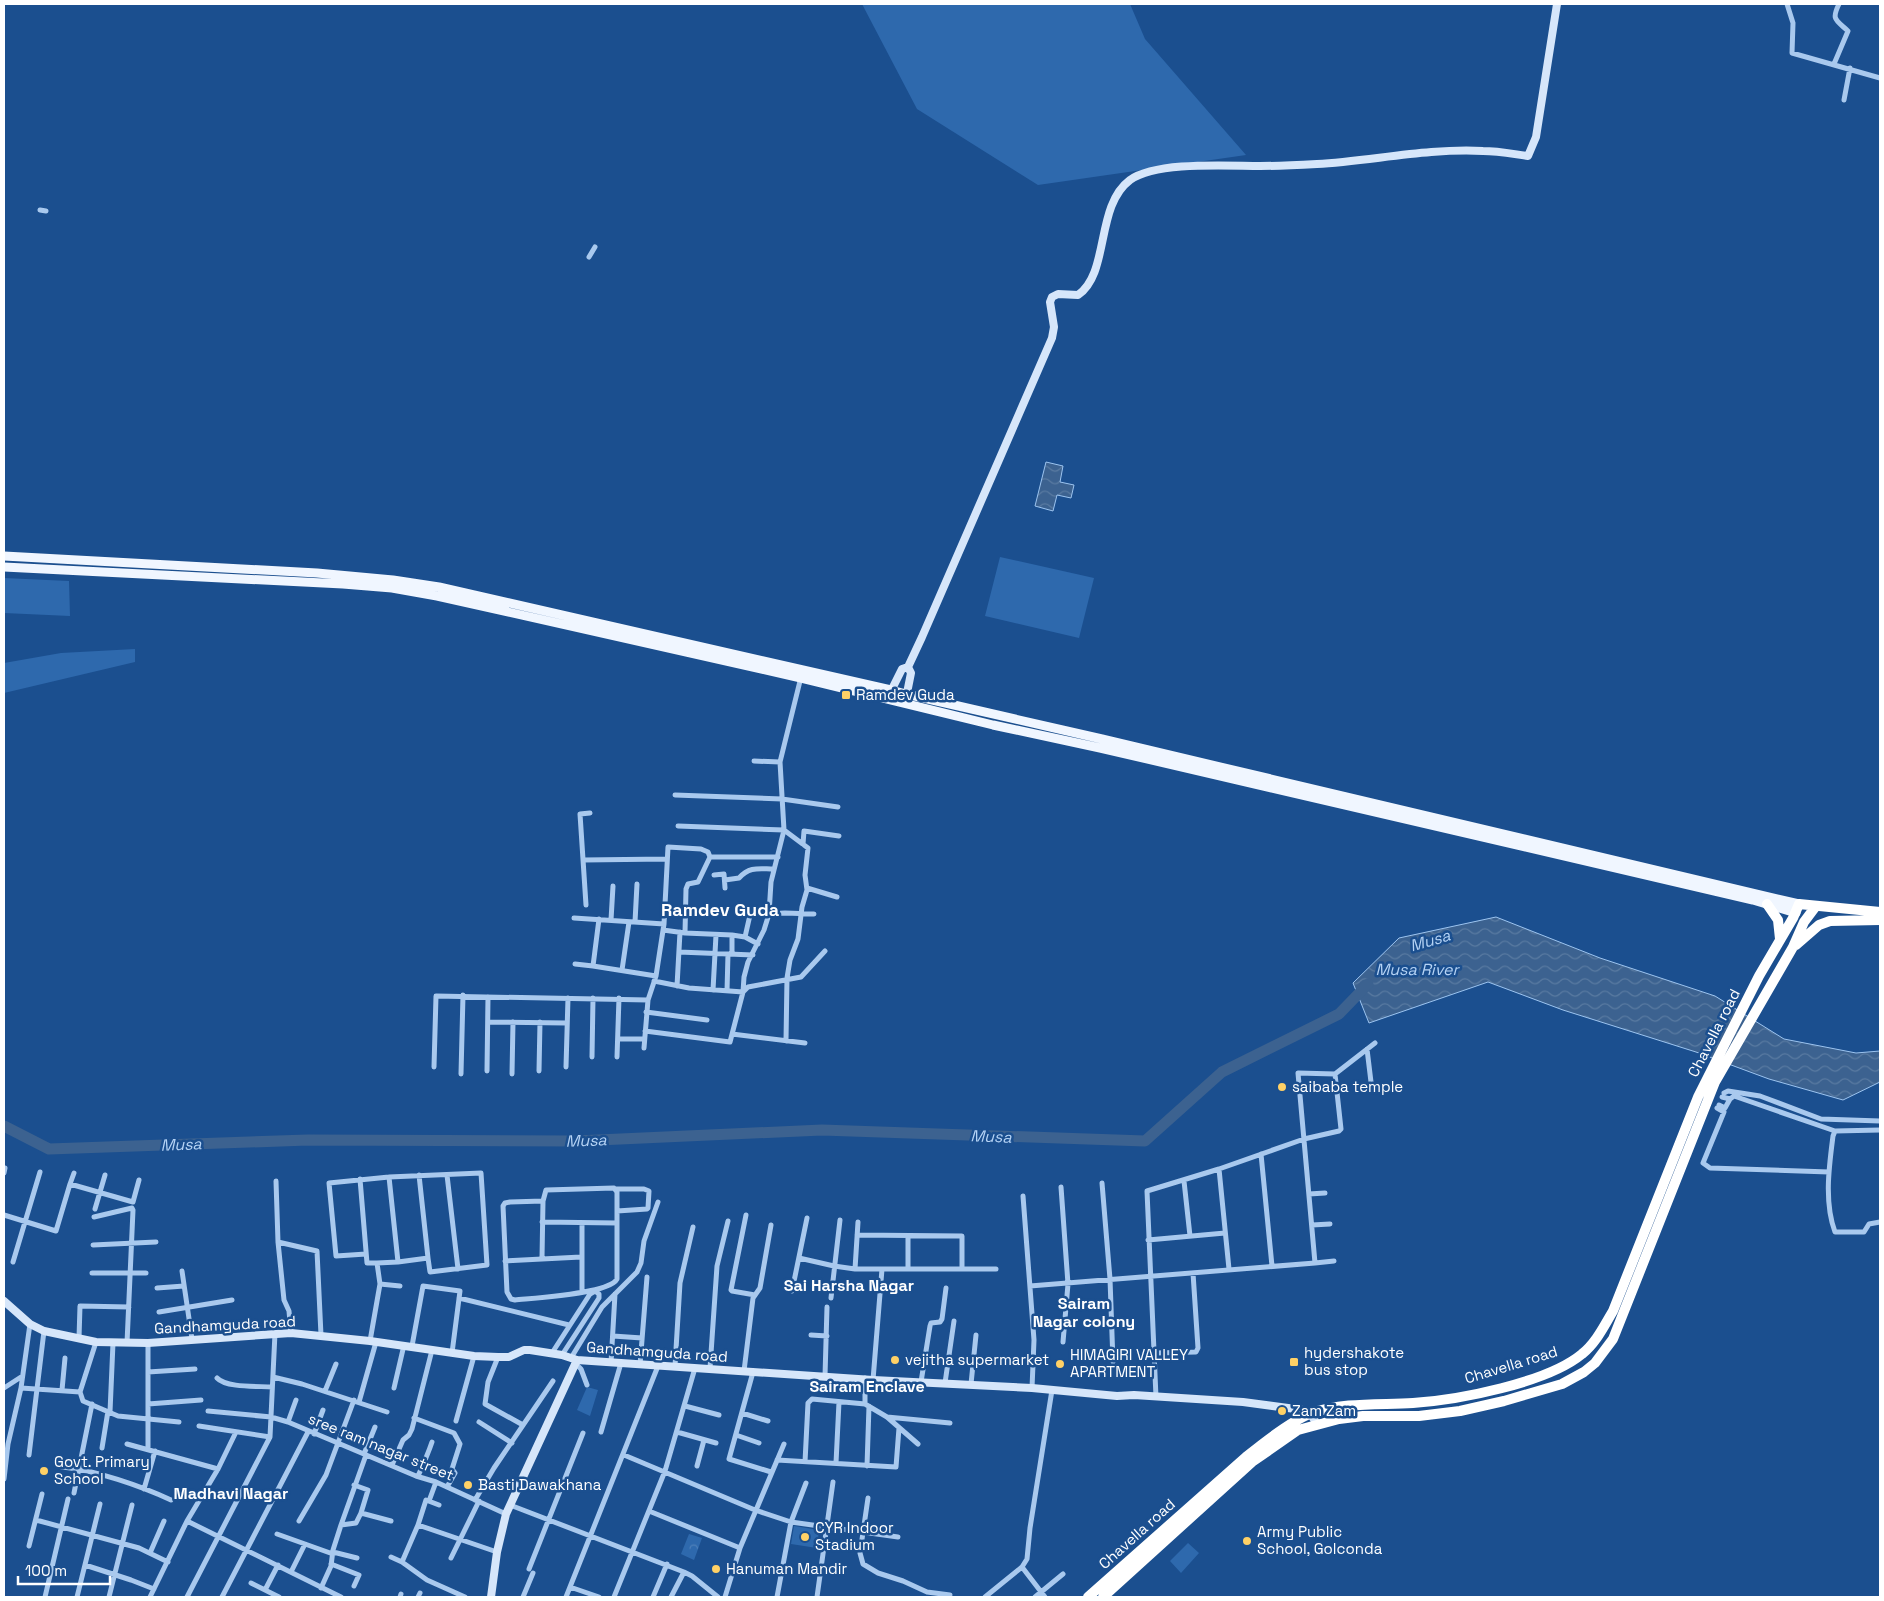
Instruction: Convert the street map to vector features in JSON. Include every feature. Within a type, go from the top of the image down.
[{"type":"highway","points":[[1768,904],[1778,920],[1780,940]]},
{"type":"highway","points":[[1796,912],[1816,906],[1880,912]]},
{"type":"highway","name":"Chavella road","points":[[1103,1597],[1252,1462],[1298,1430],[1338,1419],[1363,1416],[1418,1416],[1460,1411],[1504,1401],[1562,1384],[1584,1372],[1594,1363],[1613,1340],[1703,1099],[1715,1082],[1793,947],[1807,918],[1816,906]]},
{"type":"highway","points":[[1796,912],[1807,918],[1880,920]]},
{"type":"highway","name":"Chavella road","points":[[1088,1597],[1246,1457],[1270,1438],[1310,1413],[1333,1408],[1454,1398],[1497,1388],[1554,1371],[1583,1354],[1598,1336],[1613,1311],[1703,1099],[1759,976],[1796,912]]},
{"type":"highway","points":[[1793,947],[1819,925],[1850,920],[1880,920]]},
{"type":"main road","points":[[4,556],[318,573],[393,580],[439,587],[802,674],[887,699],[905,699],[1102,739],[1796,912]]},
{"type":"main road","points":[[4,567],[392,588],[437,596],[802,674],[891,690],[905,699],[1796,912]]},
{"type":"street","points":[[887,699],[902,670],[908,667],[1052,338],[1054,327],[1050,302],[1052,297],[1058,294],[1078,295],[1085,288],[1096,267],[1113,204],[1122,189],[1130,181],[1144,174],[1176,168],[1318,164],[1440,152],[1482,150],[1528,156],[1536,137],[1557,4]]},
{"type":"street","points":[[1787,4],[1792,23],[1792,53],[1880,78]]},
{"type":"street","points":[[1834,64],[1848,31],[1835,18],[1834,14],[1839,4]]},
{"type":"street","points":[[1844,100],[1850,68]]},
{"type":"street","points":[[589,257],[595,247]]},
{"type":"street","points":[[905,699],[911,673],[908,667]]},
{"type":"street","points":[[645,1031],[730,1042],[743,992],[746,969],[764,930],[768,914],[771,882],[784,830],[780,762],[802,674]]},
{"type":"street","points":[[754,761],[780,762]]},
{"type":"street","points":[[675,795],[782,799],[838,807]]},
{"type":"street","points":[[586,905],[580,814],[590,813]]},
{"type":"street","points":[[678,826],[784,830],[808,848],[805,875],[807,888],[798,939],[790,960],[787,978],[786,1041]]},
{"type":"street","points":[[803,844],[804,831],[839,836]]},
{"type":"street","points":[[644,1048],[646,1012],[655,979],[664,927],[668,847],[671,846],[701,849],[708,852],[710,858],[698,882],[688,884],[686,889],[677,986]]},
{"type":"street","points":[[752,869],[753,857]]},
{"type":"street","points":[[710,858],[778,857]]},
{"type":"street","points":[[583,860],[667,859]]},
{"type":"street","points":[[725,880],[739,878],[745,871],[752,869],[774,869]]},
{"type":"street","points":[[714,875],[724,874],[725,888]]},
{"type":"street","points":[[622,970],[632,922],[637,884]]},
{"type":"street","points":[[611,920],[613,886]]},
{"type":"street","points":[[807,888],[837,896]]},
{"type":"street","points":[[746,937],[750,914],[814,914]]},
{"type":"street","points":[[574,918],[632,922],[683,932],[732,934],[746,937],[758,944]]},
{"type":"street","points":[[592,966],[599,919]]},
{"type":"street","points":[[713,990],[716,934]]},
{"type":"street","points":[[727,991],[732,934]]},
{"type":"street","points":[[743,992],[748,986],[801,977],[826,950]]},
{"type":"street","points":[[679,952],[753,955]]},
{"type":"street","points":[[575,964],[622,970],[677,986],[743,992]]},
{"type":"street","points":[[434,1067],[436,996],[648,1000]]},
{"type":"street","points":[[461,1074],[463,996]]},
{"type":"street","points":[[487,1071],[488,996]]},
{"type":"street","points":[[566,1067],[568,998]]},
{"type":"street","points":[[592,1057],[593,998]]},
{"type":"street","points":[[617,1057],[619,998]]},
{"type":"street","points":[[646,1012],[707,1020]]},
{"type":"street","points":[[488,1022],[566,1023]]},
{"type":"street","points":[[512,1074],[514,1022]]},
{"type":"street","points":[[539,1071],[540,1022]]},
{"type":"street","points":[[732,1034],[805,1043]]},
{"type":"street","points":[[618,1039],[644,1039]]},
{"type":"street","points":[[1315,1263],[1298,1073],[1336,1074],[1375,1043]]},
{"type":"street","points":[[1367,1049],[1371,1082]]},
{"type":"street","points":[[1156,1396],[1146,1191],[1219,1169],[1304,1139],[1337,1132],[1341,1129],[1336,1074]]},
{"type":"street","points":[[1730,1100],[1723,1095],[1728,1091],[1760,1096],[1821,1119],[1880,1120]]},
{"type":"street","points":[[1829,1172],[1710,1168],[1703,1163],[1724,1110],[1734,1096],[1836,1132],[1880,1130]]},
{"type":"street","points":[[1718,1106],[1724,1110]]},
{"type":"street","points":[[1836,1132],[1833,1136],[1829,1172],[1830,1220],[1835,1232],[1864,1232],[1869,1224],[1880,1222]]},
{"type":"street","points":[[1261,1154],[1272,1266]]},
{"type":"street","points":[[1219,1169],[1229,1269]]},
{"type":"street","points":[[13,1262],[40,1172]]},
{"type":"street","points":[[4,1215],[56,1231],[74,1173]]},
{"type":"street","points":[[366,1254],[336,1256],[329,1183],[389,1177],[420,1175],[481,1173],[487,1265],[430,1272],[420,1175]]},
{"type":"street","points":[[95,1209],[105,1175]]},
{"type":"street","points":[[448,1175],[458,1269]]},
{"type":"street","points":[[389,1177],[398,1262]]},
{"type":"street","points":[[70,1184],[133,1202],[139,1180]]},
{"type":"street","points":[[360,1180],[367,1263],[398,1262],[428,1258]]},
{"type":"street","points":[[1184,1180],[1190,1236]]},
{"type":"street","points":[[276,1181],[278,1242],[283,1294],[289,1311],[291,1333]]},
{"type":"street","points":[[1102,1183],[1110,1279],[1113,1362]]},
{"type":"street","points":[[1061,1187],[1068,1284],[1063,1342]]},
{"type":"street","points":[[542,1258],[543,1201],[546,1190],[644,1188],[649,1191],[647,1209],[617,1211]]},
{"type":"street","points":[[543,1201],[510,1202],[505,1203],[503,1206],[505,1261],[508,1292],[511,1299],[582,1292],[614,1284],[617,1279],[616,1189]]},
{"type":"street","points":[[1309,1194],[1325,1193]]},
{"type":"street","points":[[1023,1196],[1034,1340],[1032,1388]]},
{"type":"street","points":[[491,1597],[497,1552],[506,1514],[574,1360],[602,1307],[637,1272],[641,1263],[644,1241],[658,1202]]},
{"type":"street","points":[[94,1217],[132,1208],[133,1210],[128,1343]]},
{"type":"street","points":[[746,1215],[731,1290],[755,1295]]},
{"type":"street","points":[[792,1291],[807,1218]]},
{"type":"street","points":[[831,1298],[840,1220]]},
{"type":"street","points":[[710,1368],[717,1266],[728,1221]]},
{"type":"street","points":[[542,1222],[617,1223]]},
{"type":"street","points":[[855,1269],[858,1222]]},
{"type":"street","points":[[582,1223],[582,1292]]},
{"type":"street","points":[[1312,1225],[1330,1224]]},
{"type":"street","points":[[744,1371],[753,1298],[760,1288],[771,1225]]},
{"type":"street","points":[[675,1366],[680,1283],[693,1227]]},
{"type":"street","points":[[1148,1240],[1225,1233]]},
{"type":"street","points":[[857,1235],[962,1236],[962,1269]]},
{"type":"street","points":[[908,1236],[908,1269]]},
{"type":"street","points":[[93,1245],[156,1242]]},
{"type":"street","points":[[278,1242],[317,1251],[321,1335]]},
{"type":"street","points":[[505,1261],[582,1257]]},
{"type":"street","points":[[799,1258],[855,1269],[996,1269]]},
{"type":"street","points":[[1030,1286],[1334,1261]]},
{"type":"street","points":[[299,1521],[326,1474],[356,1401],[373,1342],[380,1284],[376,1263]]},
{"type":"street","points":[[873,1380],[882,1269]]},
{"type":"street","points":[[182,1271],[192,1339]]},
{"type":"street","points":[[92,1273],[146,1273]]},
{"type":"street","points":[[1155,1353],[1196,1352],[1198,1348],[1194,1273]]},
{"type":"street","points":[[640,1364],[647,1277]]},
{"type":"street","points":[[380,1284],[400,1286]]},
{"type":"street","points":[[157,1288],[184,1286]]},
{"type":"street","points":[[394,1388],[408,1346],[423,1286],[460,1291],[452,1353]]},
{"type":"street","points":[[921,1382],[930,1326],[931,1323],[940,1322],[942,1319],[946,1288]]},
{"type":"street","points":[[552,1353],[590,1294],[595,1290]]},
{"type":"street","points":[[562,1355],[599,1298],[599,1294],[595,1290]]},
{"type":"street","points":[[612,1363],[615,1294]]},
{"type":"street","points":[[459,1298],[569,1325]]},
{"type":"street","points":[[159,1312],[232,1300]]},
{"type":"street","name":"Gandhamguda road","points":[[4,1301],[30,1324],[44,1331],[96,1342],[148,1343],[291,1333],[321,1335],[498,1358],[508,1357],[524,1350],[562,1355],[574,1360],[873,1380],[1032,1388],[1117,1396],[1156,1396],[1278,1406],[1310,1413]]},
{"type":"street","points":[[78,1338],[80,1306],[130,1307]]},
{"type":"street","points":[[825,1376],[827,1307]]},
{"type":"street","points":[[945,1383],[954,1321]]},
{"type":"street","points":[[4,1479],[6,1444],[21,1388],[21,1377],[30,1324]]},
{"type":"street","points":[[29,1455],[44,1331]]},
{"type":"street","points":[[187,1597],[270,1437],[275,1334]]},
{"type":"street","points":[[971,1384],[976,1335]]},
{"type":"street","points":[[613,1336],[642,1338]]},
{"type":"street","points":[[811,1336],[826,1336]]},
{"type":"street","points":[[96,1342],[80,1392],[83,1401],[118,1416],[179,1422]]},
{"type":"street","points":[[102,1448],[109,1411],[113,1343]]},
{"type":"street","points":[[148,1343],[148,1449]]},
{"type":"street","points":[[392,1465],[403,1440],[412,1429],[432,1350]]},
{"type":"street","points":[[456,1421],[474,1356]]},
{"type":"street","points":[[62,1390],[65,1358]]},
{"type":"street","points":[[498,1358],[488,1382],[486,1404],[523,1425]]},
{"type":"street","points":[[574,1360],[581,1369],[587,1385]]},
{"type":"street","points":[[602,1432],[621,1363]]},
{"type":"street","points":[[325,1391],[336,1364]]},
{"type":"street","points":[[566,1597],[658,1366]]},
{"type":"street","points":[[614,1597],[665,1471],[695,1368]]},
{"type":"street","points":[[148,1372],[196,1370]]},
{"type":"street","points":[[753,1372],[729,1459],[771,1472]]},
{"type":"street","points":[[273,1376],[387,1412]]},
{"type":"street","points":[[4,1388],[21,1377]]},
{"type":"street","points":[[217,1378],[219,1381],[233,1384],[272,1387]]},
{"type":"street","points":[[864,1378],[867,1405],[867,1466]]},
{"type":"street","points":[[451,1558],[477,1501],[523,1425],[554,1380]]},
{"type":"street","points":[[21,1388],[80,1392]]},
{"type":"street","points":[[985,1597],[1022,1567],[1027,1559],[1030,1528],[1052,1390]]},
{"type":"street","points":[[805,1462],[810,1400],[816,1399],[867,1405],[887,1417],[918,1444]]},
{"type":"street","points":[[148,1404],[201,1400]]},
{"type":"street","points":[[288,1422],[296,1400]]},
{"type":"street","points":[[836,1464],[839,1402]]},
{"type":"street","points":[[74,1493],[92,1404]]},
{"type":"street","points":[[684,1406],[719,1415]]},
{"type":"street","points":[[222,1597],[246,1549],[323,1410]]},
{"type":"street","name":"sree ram nagar street","points":[[208,1411],[272,1418],[288,1422],[311,1433],[436,1482],[506,1514]]},
{"type":"street","points":[[742,1413],[768,1422]]},
{"type":"street","points":[[1310,1413],[1317,1424]]},
{"type":"street","points":[[887,1417],[950,1423]]},
{"type":"street","points":[[414,1418],[454,1433],[459,1442],[460,1448],[452,1469],[456,1473],[447,1487]]},
{"type":"street","points":[[478,1422],[512,1443]]},
{"type":"street","points":[[199,1426],[270,1437]]},
{"type":"street","points":[[321,1588],[331,1564],[341,1525],[375,1427]]},
{"type":"street","points":[[777,1460],[896,1467],[899,1428]]},
{"type":"street","points":[[150,1597],[187,1520],[218,1469],[236,1432]]},
{"type":"street","points":[[677,1432],[716,1443]]},
{"type":"street","points":[[523,1597],[549,1519],[583,1433]]},
{"type":"street","points":[[736,1435],[759,1443]]},
{"type":"street","points":[[697,1466],[704,1440]]},
{"type":"street","points":[[418,1476],[423,1464],[426,1462],[432,1442]]},
{"type":"street","points":[[127,1444],[218,1469]]},
{"type":"street","points":[[725,1597],[740,1548],[784,1444]]},
{"type":"street","points":[[144,1489],[155,1451]]},
{"type":"street","points":[[624,1455],[755,1510],[791,1522],[898,1537]]},
{"type":"street","points":[[62,1467],[80,1469],[144,1489],[171,1500]]},
{"type":"street","points":[[429,1501],[436,1482]]},
{"type":"street","points":[[817,1597],[833,1482]]},
{"type":"street","points":[[777,1597],[791,1522],[806,1483]]},
{"type":"street","points":[[341,1525],[356,1523],[361,1513],[368,1490],[354,1485]]},
{"type":"street","points":[[29,1546],[42,1494]]},
{"type":"street","points":[[868,1498],[860,1553],[863,1564],[878,1573],[927,1592],[951,1596]]},
{"type":"street","points":[[45,1597],[68,1499]]},
{"type":"street","points":[[402,1562],[418,1525],[426,1500],[439,1505]]},
{"type":"street","points":[[77,1597],[100,1504]]},
{"type":"street","points":[[110,1597],[132,1505]]},
{"type":"street","points":[[510,1505],[667,1564],[692,1576],[718,1597]]},
{"type":"street","points":[[649,1511],[740,1548]]},
{"type":"street","points":[[361,1513],[391,1521]]},
{"type":"street","points":[[36,1520],[92,1537],[139,1548],[168,1562]]},
{"type":"street","points":[[187,1520],[341,1597]]},
{"type":"street","points":[[150,1553],[164,1521]]},
{"type":"street","points":[[418,1525],[497,1552]]},
{"type":"street","points":[[277,1534],[333,1553],[357,1558]]},
{"type":"street","points":[[291,1572],[305,1544]]},
{"type":"street","points":[[391,1557],[402,1562],[427,1580],[465,1597]]},
{"type":"street","points":[[265,1590],[278,1564]]},
{"type":"street","points":[[331,1564],[359,1575],[354,1586]]},
{"type":"street","points":[[653,1597],[667,1564]]},
{"type":"street","points":[[85,1565],[154,1589]]},
{"type":"street","points":[[1022,1567],[1043,1595]]},
{"type":"street","points":[[671,1597],[684,1572]]},
{"type":"street","points":[[1035,1597],[1043,1595],[1063,1574]]},
{"type":"street","points":[[251,1583],[279,1597]]},
{"type":"street","points":[[570,1587],[598,1597]]},
{"type":"street","points":[[946,1590],[951,1596]]},
{"type":"green space","points":[[862,4],[1130,4],[1145,39],[1246,155],[1038,185],[917,109]]},
{"type":"green space","points":[[1000,557],[1094,578],[1079,638],[985,616]]},
{"type":"green space","points":[[4,578],[69,581],[70,616],[4,613]]},
{"type":"green space","points":[[135,649],[135,662],[4,693],[4,663],[61,653]]},
{"type":"green space","points":[[587,1387],[598,1390],[590,1416],[577,1410]]},
{"type":"green space","name":"CYR Indoor Stadium","points":[[794,1526],[819,1530],[817,1548],[791,1544]]},
{"type":"green space","points":[[689,1534],[702,1538],[694,1560],[681,1554]]},
{"type":"green space","points":[[1188,1543],[1199,1553],[1181,1573],[1170,1561]]},
{"type":"water","points":[[1046,462],[1063,466],[1060,482],[1074,485],[1071,498],[1057,495],[1053,511],[1035,506]]},
{"type":"water","name":"Musa River","points":[[1496,917],[1600,958],[1715,996],[1784,1039],[1856,1053],[1880,1051],[1880,1082],[1843,1100],[1769,1079],[1696,1052],[1563,1010],[1488,982],[1369,1023],[1353,983],[1399,938]]},
{"type":"waterway","name":"Musa","points":[[4,1126],[49,1149],[308,1140],[576,1141],[822,1130],[1145,1141],[1222,1072],[1339,1014],[1368,984]]},
{"type":"place","name":"Ramdev Guda","points":[[846,695]]},
{"type":"place","name":"saibaba temple","points":[[1282,1087]]},
{"type":"place","name":"vejitha supermarket","points":[[895,1360]]},
{"type":"place","name":"hydershakote bus stop","points":[[1294,1362]]},
{"type":"place","name":"HIMAGIRI VALLEY APARTMENT","points":[[1060,1364]]},
{"type":"place","name":"Zam Zam","points":[[1282,1411]]},
{"type":"place","name":"Govt. Primary School","points":[[44,1471]]},
{"type":"place","name":"Basti Dawakhana","points":[[468,1485]]},
{"type":"place","name":"CYR Indoor Stadium","points":[[805,1537]]},
{"type":"place","name":"Army Public School, Golconda","points":[[1247,1541]]},
{"type":"place","name":"Hanuman Mandir","points":[[716,1569]]},
{"type":"district","name":"Ramdev Guda","points":[[720,910]]},
{"type":"district","name":"Sai Harsha Nagar","points":[[849,1285]]},
{"type":"district","name":"Sairam Nagar colony","points":[[1084,1312]]},
{"type":"district","name":"Sairam Enclave","points":[[867,1386]]},
{"type":"district","name":"Madhavi Nagar","points":[[231,1493]]}]
